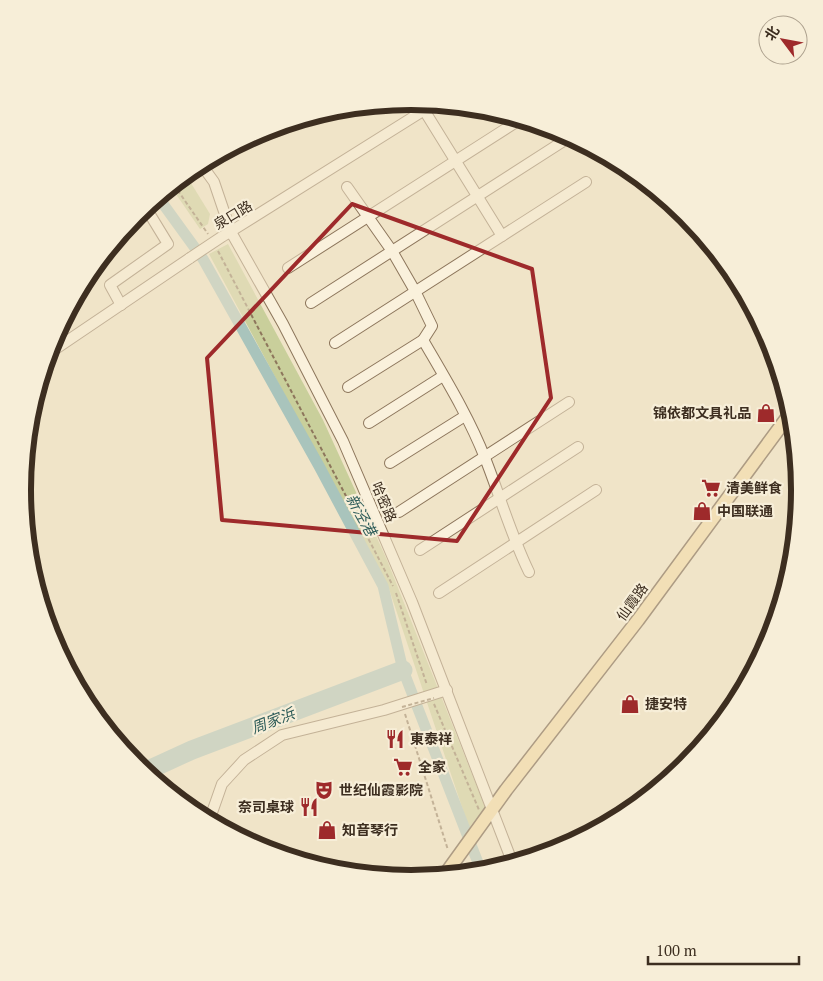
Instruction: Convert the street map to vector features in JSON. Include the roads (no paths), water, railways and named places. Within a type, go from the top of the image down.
[{"type":"main road","name":"仙霞路","points":[[450,868],[493,809],[638,620],[785,421]]},
{"type":"street","name":"泉口路","points":[[59,346],[214,242],[423,110]]},
{"type":"street","points":[[424,111],[502,236]]},
{"type":"street","points":[[288,268],[513,124]]},
{"type":"street","points":[[311,303],[562,142]]},
{"type":"street","name":"哈密路","points":[[206,170],[214,182],[227,234],[283,324],[343,441],[412,602],[511,858]]},
{"type":"street","points":[[335,343],[586,182]]},
{"type":"street","points":[[347,187],[392,251],[432,326],[423,340],[348,387]]},
{"type":"street","points":[[121,305],[110,285],[168,244],[150,215]]},
{"type":"street","points":[[423,340],[465,416],[484,457],[516,543],[529,572]]},
{"type":"street","points":[[369,424],[443,376]]},
{"type":"street","points":[[400,512],[569,402]]},
{"type":"street","points":[[390,464],[465,416]]},
{"type":"street","points":[[420,550],[578,446]]},
{"type":"street","points":[[439,593],[596,490]]},
{"type":"street","points":[[211,814],[222,784],[244,760],[282,736],[402,706],[447,690]]},
{"type":"waterway","name":"新泾港","points":[[163,204],[203,259],[319,466],[383,586],[403,670],[479,864]]},
{"type":"waterway","name":"周家浜","points":[[153,768],[192,750],[403,670]]},
{"type":"place","name":"锦依都文具礼品","points":[[766,413]]},
{"type":"place","name":"清美鲜食","points":[[711,488]]},
{"type":"place","name":"中国联通","points":[[702,511]]},
{"type":"place","name":"捷安特","points":[[630,704]]},
{"type":"place","name":"東泰祥","points":[[395,739]]},
{"type":"place","name":"全家","points":[[403,767]]},
{"type":"place","name":"世纪仙霞影院","points":[[324,790]]},
{"type":"place","name":"奈司桌球","points":[[309,807]]},
{"type":"place","name":"知音琴行","points":[[327,830]]}]
